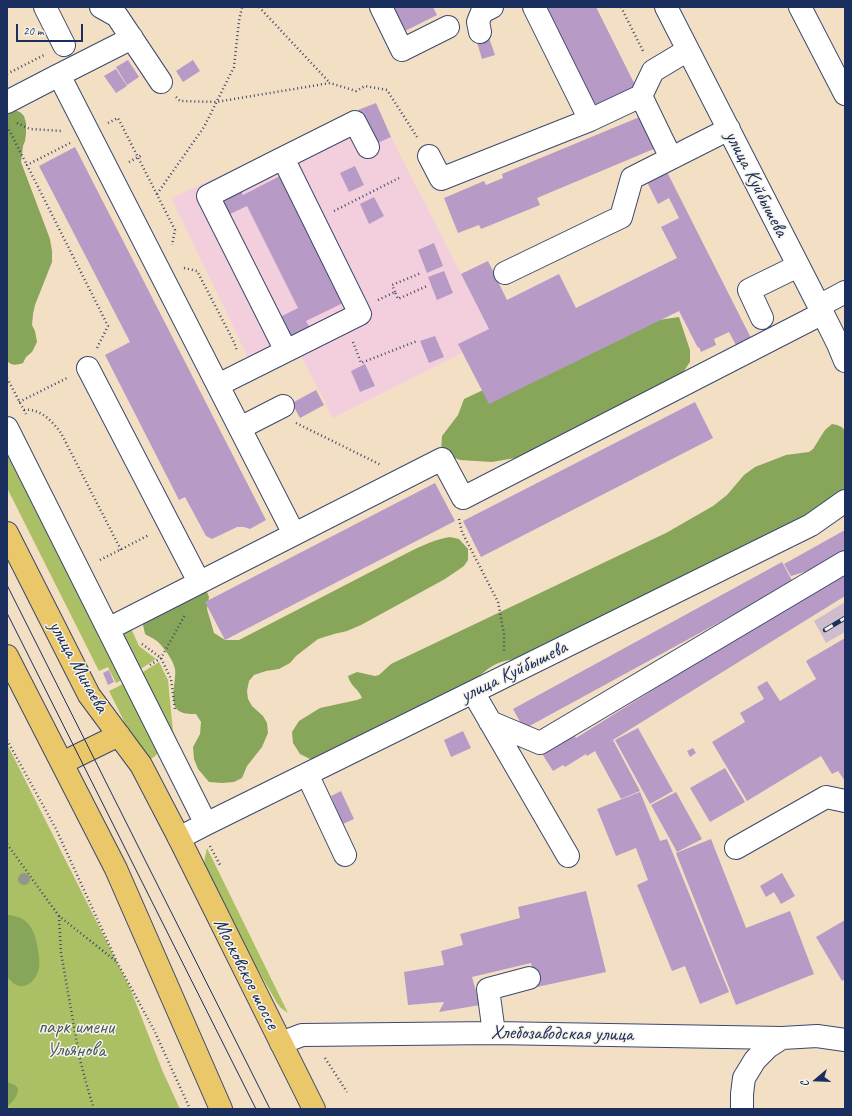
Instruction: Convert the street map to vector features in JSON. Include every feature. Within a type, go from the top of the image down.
[{"type":"main road","name":"улица Минаева","points":[[7,533],[89,695],[141,765],[179,838]]},
{"type":"main road","points":[[7,656],[116,869],[221,1109]]},
{"type":"main road","points":[[62,763],[119,735]]},
{"type":"main road","name":"Московское шоссе","points":[[179,838],[314,1109]]},
{"type":"street","points":[[45,7],[64,45]]},
{"type":"street","points":[[101,7],[117,16],[161,82]]},
{"type":"street","points":[[381,7],[402,50],[448,27]]},
{"type":"street","points":[[480,32],[478,22],[482,12],[492,7]]},
{"type":"street","points":[[534,7],[590,120]]},
{"type":"street","name":"улица Куйбышева","points":[[666,7],[798,266],[843,348]]},
{"type":"street","points":[[800,7],[845,94]]},
{"type":"street","points":[[10,111],[59,75],[132,38]]},
{"type":"street","points":[[429,156],[441,179],[590,120],[641,96],[653,71],[688,50]]},
{"type":"street","points":[[59,75],[294,534]]},
{"type":"street","points":[[641,96],[671,158]]},
{"type":"street","points":[[286,351],[208,196],[355,122],[368,147]]},
{"type":"street","points":[[505,273],[621,217],[632,178],[728,129]]},
{"type":"street","points":[[218,385],[351,316],[314,221],[283,158]]},
{"type":"street","points":[[762,318],[749,290],[798,266]]},
{"type":"street","points":[[108,629],[442,459],[462,498],[821,310],[845,292]]},
{"type":"street","points":[[88,368],[199,582]]},
{"type":"street","points":[[240,428],[278,409]]},
{"type":"street","points":[[7,428],[206,824]]},
{"type":"street","name":"улица Куйбышева","points":[[179,838],[811,525],[845,501]]},
{"type":"street","points":[[490,722],[540,743],[845,562]]},
{"type":"street","points":[[473,692],[568,856]]},
{"type":"street","points":[[307,774],[345,855]]},
{"type":"street","points":[[736,848],[826,797],[845,801]]},
{"type":"street","points":[[494,1033],[488,989],[529,978]]},
{"type":"street","name":"Хлебозаводская улица","points":[[281,1043],[302,1035],[494,1033],[782,1038],[816,1036],[845,1040]]},
{"type":"street","points":[[742,1109],[744,1078],[755,1060],[768,1047],[782,1038]]},
{"type":"path","points":[[157,194],[204,127],[234,67],[242,7]]},
{"type":"path","points":[[259,7],[330,83]]},
{"type":"path","points":[[621,7],[653,71]]},
{"type":"path","points":[[7,74],[64,45]]},
{"type":"path","points":[[161,82],[180,101],[216,102],[330,83],[356,91],[365,86],[387,90],[429,156]]},
{"type":"path","points":[[10,111],[30,129],[89,133]]},
{"type":"path","points":[[27,165],[118,118],[175,230],[170,250]]},
{"type":"path","points":[[7,126],[108,326],[88,368],[19,402]]},
{"type":"path","points":[[314,221],[400,178]]},
{"type":"path","points":[[182,268],[197,271],[234,342],[244,372]]},
{"type":"path","points":[[421,273],[392,286],[398,298],[426,286]]},
{"type":"path","points":[[395,292],[351,316],[361,363],[418,341]]},
{"type":"path","points":[[24,410],[31,409],[41,414],[52,422],[61,434],[121,550]]},
{"type":"path","points":[[278,409],[406,477]]},
{"type":"path","points":[[462,498],[459,520],[462,532],[498,602],[504,634],[504,677]]},
{"type":"path","points":[[100,560],[169,525]]},
{"type":"path","points":[[161,658],[187,613]]},
{"type":"path","points":[[7,740],[56,830],[117,962],[154,1030],[190,1109]]},
{"type":"path","points":[[7,844],[59,916],[117,962]]},
{"type":"path","points":[[59,916],[60,953],[80,1060],[94,1109]]},
{"type":"path","points":[[324,1056],[347,1092]]},
{"type":"shaded area","points":[[376,103],[391,137],[489,329],[459,345],[462,353],[333,418],[301,356],[258,378],[172,198]]},
{"type":"shaded area","points":[[845,602],[845,632],[826,643],[814,621]]},
{"type":"green space","points":[[14,110],[20,112],[24,116],[26,123],[26,134],[21,162],[50,239],[52,262],[35,305],[33,314],[32,325],[37,342],[32,352],[26,357],[23,363],[14,365],[7,361],[7,111]]},
{"type":"green space","points":[[679,317],[690,350],[690,362],[680,377],[521,457],[492,462],[460,460],[441,452],[442,436],[458,415],[464,399],[498,383],[645,322]]},
{"type":"green space","points":[[832,424],[842,427],[845,432],[845,495],[834,505],[520,659],[500,662],[485,671],[474,681],[329,755],[310,759],[300,754],[293,743],[292,732],[299,721],[320,708],[362,698],[348,676],[357,672],[375,676],[379,675],[391,664],[666,533],[713,506],[727,495],[744,475],[755,467],[786,455],[809,452],[813,449],[825,430]]},
{"type":"green space","points":[[7,440],[127,677],[116,683],[108,667],[99,671],[7,488]]},
{"type":"green space","points":[[450,537],[459,539],[468,549],[468,560],[464,566],[445,579],[361,625],[347,631],[318,639],[296,656],[290,663],[279,669],[254,675],[249,681],[247,691],[248,699],[252,706],[263,716],[267,723],[268,733],[262,747],[247,766],[242,778],[234,782],[209,782],[198,769],[194,759],[193,747],[200,734],[201,722],[196,714],[181,712],[174,704],[174,666],[169,656],[159,643],[145,634],[143,625],[144,622],[201,590],[207,592],[209,597],[207,609],[214,633],[225,640],[239,640],[425,544]]},
{"type":"green space","points":[[130,626],[139,646],[156,659],[136,672],[123,639],[125,630]]},
{"type":"green space","points":[[159,662],[168,680],[173,731],[196,786],[138,675]]},
{"type":"green space","points":[[129,681],[159,750],[151,759],[140,753],[109,691]]},
{"type":"green space","name":"парк имени Ульянова","points":[[7,744],[130,988],[163,1072],[180,1109],[7,1109]]},
{"type":"green space","points":[[207,848],[288,1013],[277,1003],[254,963],[204,866]]},
{"type":"green space","points":[[7,915],[15,916],[26,921],[33,930],[37,943],[39,968],[34,979],[26,986],[16,985],[11,982],[7,976]]},
{"type":"green space","points":[[7,1082],[15,1085],[18,1088],[18,1091],[13,1101],[7,1107]]},
{"type":"building","points":[[393,7],[433,7],[437,15],[405,31]]},
{"type":"building","points":[[546,7],[596,7],[636,87],[596,107]]},
{"type":"building","points":[[488,35],[495,55],[482,59],[476,39]]},
{"type":"building","points":[[128,60],[139,77],[127,85],[116,67]]},
{"type":"building","points":[[193,60],[200,71],[183,82],[176,71]]},
{"type":"building","points":[[116,69],[127,86],[116,93],[104,76]]},
{"type":"building","points":[[376,103],[391,137],[373,145],[358,110]]},
{"type":"building","points":[[642,116],[656,148],[537,198],[540,205],[481,229],[479,225],[458,233],[444,198],[484,181],[486,185],[503,178],[502,174]]},
{"type":"building","points":[[75,147],[266,520],[250,529],[237,527],[212,539],[206,536],[185,497],[179,500],[105,355],[130,342],[39,166]]},
{"type":"building","points":[[355,166],[364,185],[349,192],[340,173]]},
{"type":"building","points":[[667,172],[752,340],[737,347],[729,332],[714,339],[716,345],[701,352],[679,311],[489,404],[458,344],[489,329],[461,274],[488,261],[507,300],[559,274],[576,308],[677,258],[661,227],[679,218],[669,198],[658,204],[647,182]]},
{"type":"building","points":[[282,175],[345,302],[306,321],[310,328],[291,338],[280,317],[298,308],[247,206],[228,215],[218,194],[238,184],[243,195]]},
{"type":"building","points":[[374,197],[384,216],[369,224],[360,204]]},
{"type":"building","points":[[434,243],[443,266],[427,273],[418,250]]},
{"type":"building","points":[[444,271],[453,293],[437,300],[428,277]]},
{"type":"building","points":[[435,336],[444,357],[429,363],[420,341]]},
{"type":"building","points":[[365,364],[375,386],[360,392],[351,371]]},
{"type":"building","points":[[316,390],[324,405],[300,418],[292,403]]},
{"type":"building","points":[[695,402],[713,438],[481,557],[463,521]]},
{"type":"building","points":[[435,483],[455,521],[225,640],[205,602]]},
{"type":"building","points":[[845,530],[845,553],[814,569],[791,576],[784,564]]},
{"type":"building","points":[[782,562],[793,582],[524,729],[513,709]]},
{"type":"building","points":[[845,570],[845,596],[587,756],[586,754],[565,767],[563,765],[553,771],[541,752],[573,733],[576,738]]},
{"type":"building","points":[[845,638],[845,781],[838,771],[832,774],[821,756],[747,801],[712,742],[745,722],[740,713],[764,699],[757,687],[767,681],[780,701],[816,679],[806,661]]},
{"type":"building","points":[[109,670],[114,682],[108,685],[103,673]]},
{"type":"building","points":[[638,728],[673,791],[650,804],[615,740]]},
{"type":"building","points":[[463,731],[471,748],[451,757],[444,740]]},
{"type":"building","points":[[613,740],[640,791],[621,799],[595,751]]},
{"type":"building","points":[[693,748],[696,753],[690,757],[687,751]]},
{"type":"building","points":[[725,768],[745,802],[710,822],[690,788]]},
{"type":"building","points":[[341,791],[354,819],[343,824],[331,796]]},
{"type":"building","points":[[640,792],[660,841],[667,839],[729,992],[700,1004],[685,966],[672,971],[637,885],[648,880],[636,848],[616,856],[597,809]]},
{"type":"building","points":[[676,792],[702,839],[677,852],[651,805]]},
{"type":"building","points":[[711,839],[746,928],[790,911],[814,974],[736,1005],[676,853]]},
{"type":"building","points":[[782,873],[795,896],[781,904],[774,892],[766,897],[760,886]]},
{"type":"building","points":[[586,891],[606,972],[537,987],[531,963],[472,977],[480,1005],[439,1012],[444,1002],[408,1005],[404,972],[444,965],[441,951],[463,945],[460,934],[520,918],[518,907]]},
{"type":"building","points":[[845,920],[845,979],[842,981],[816,937]]},
{"type":"tram line","points":[[7,585],[270,1109]]},
{"type":"tram line","points":[[7,613],[256,1109]]},
{"type":"railway","points":[[825,630],[845,618]]}]
